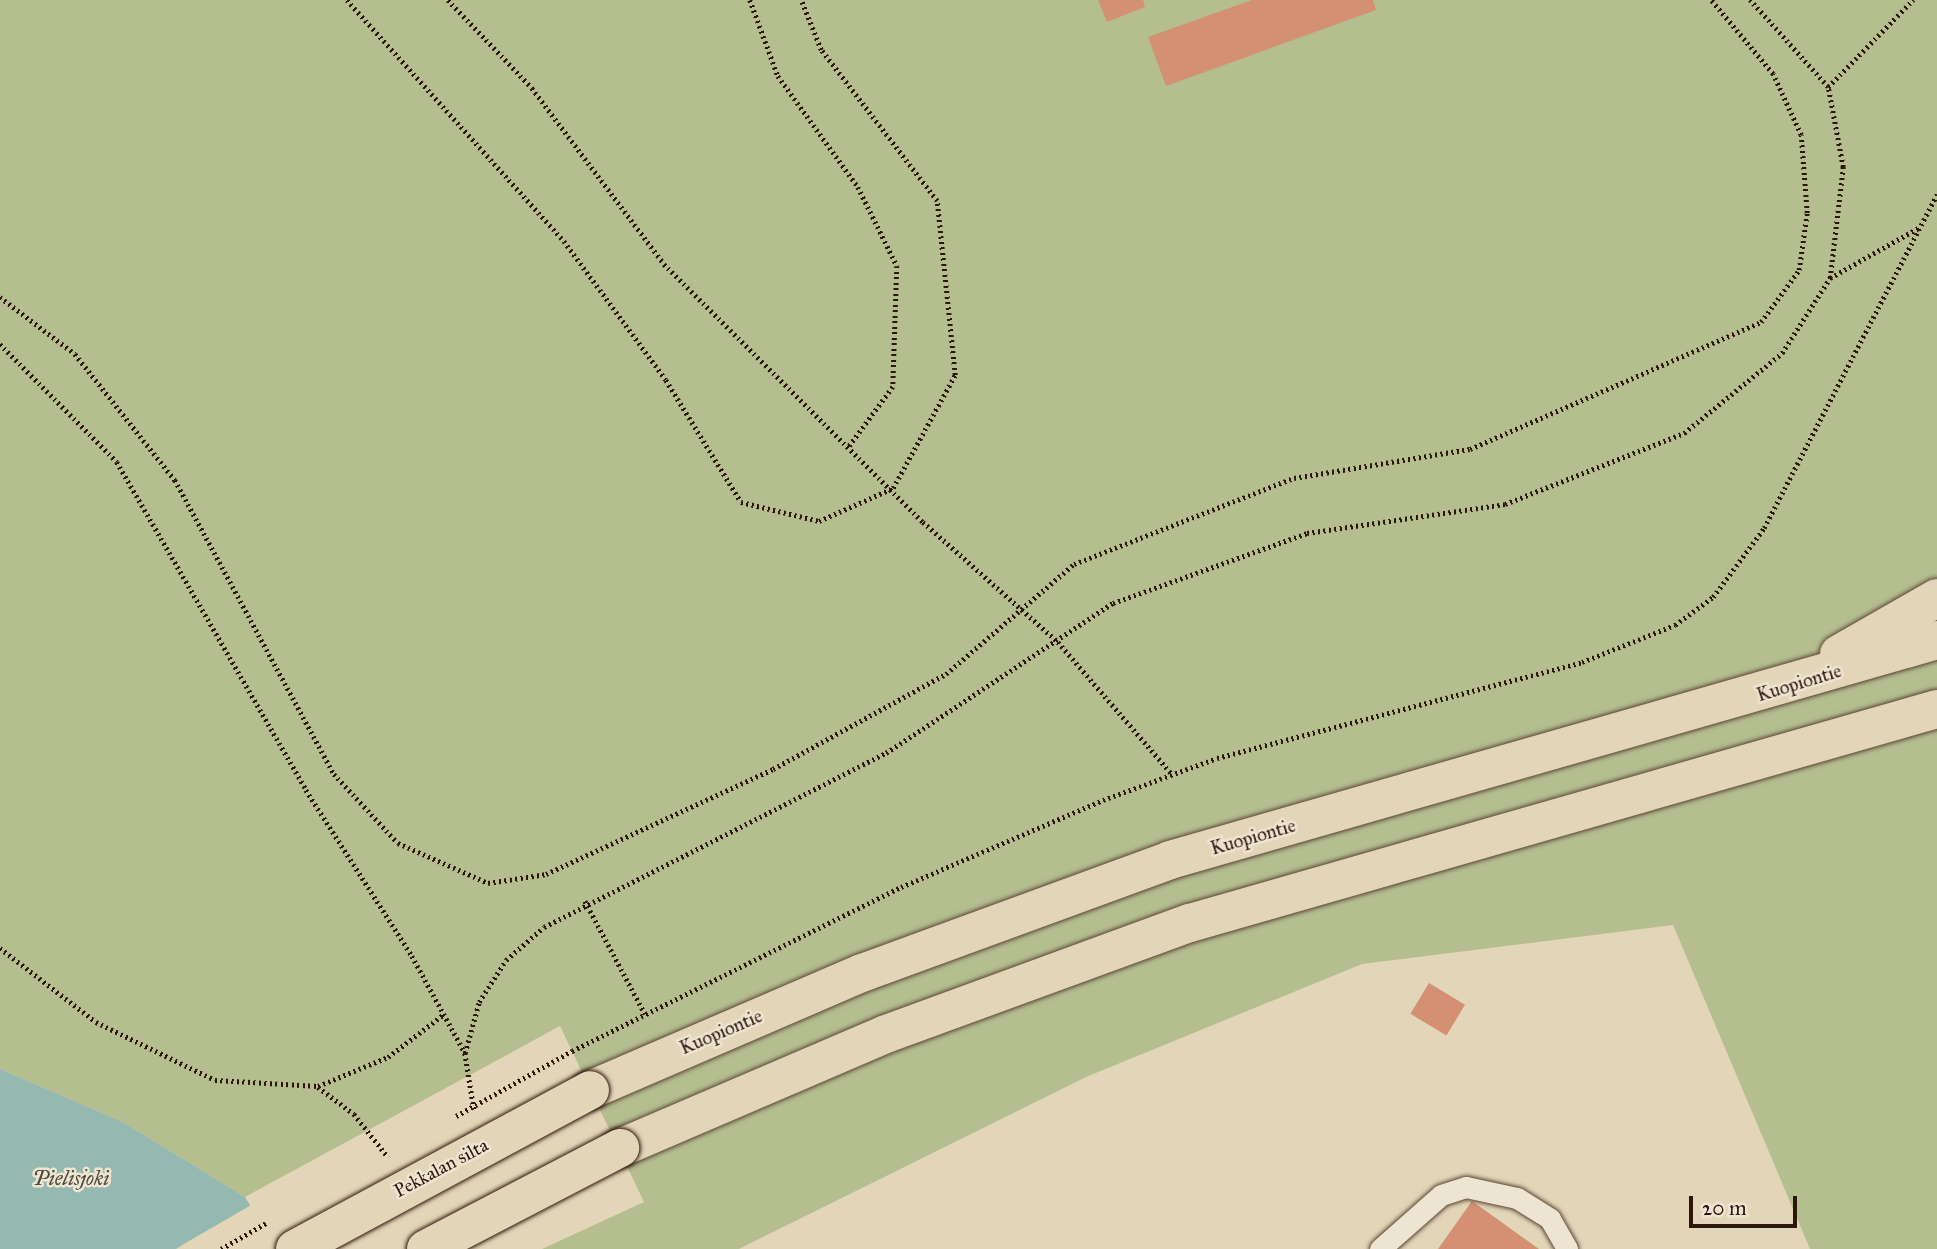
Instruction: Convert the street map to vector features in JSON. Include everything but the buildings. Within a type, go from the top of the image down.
[{"type":"highway","points":[[1773,691],[1937,598]]},
{"type":"highway","name":"Kuopiontie","points":[[590,1090],[862,973],[1170,860],[1773,691],[1937,640]]},
{"type":"highway","points":[[426,1249],[620,1148],[899,1029],[1190,923],[1791,755],[1937,709]]},
{"type":"highway","points":[[1791,755],[1937,734]]},
{"type":"highway","name":"Pekkalan silta","points":[[295,1249],[590,1090]]},
{"type":"lane","points":[[1380,1249],[1441,1195],[1466,1187],[1517,1198],[1550,1219],[1567,1249]]},
{"type":"path","points":[[347,0],[564,241],[666,380],[741,502],[819,521],[893,488],[955,374],[937,201],[821,50],[802,0]]},
{"type":"path","points":[[448,0],[532,88],[664,264],[848,449],[893,488],[1020,613],[1058,642],[1172,774]]},
{"type":"path","points":[[750,0],[778,76],[858,187],[897,266],[893,387],[848,449]]},
{"type":"path","points":[[0,297],[75,354],[175,480],[334,774],[398,843],[488,883],[546,874],[773,769],[946,674],[1074,565],[1189,517],[1294,478],[1470,449],[1761,322],[1799,270],[1807,213],[1801,135],[1773,74],[1711,0]]},
{"type":"path","points":[[0,344],[117,462],[465,1053],[479,1002],[506,960],[585,901],[886,753],[1058,642],[1113,603],[1307,533],[1505,504],[1684,433],[1782,353],[1830,278],[1843,167],[1828,87],[1750,0]]},
{"type":"path","points":[[1828,87],[1913,0]]},
{"type":"path","points":[[572,1051],[901,887],[1172,774],[1582,662],[1637,644],[1713,597],[1764,528],[1937,194]]},
{"type":"path","points":[[1830,278],[1920,227]]},
{"type":"path","points":[[585,901],[645,1014]]},
{"type":"path","points":[[0,948],[96,1022],[215,1080],[318,1086],[388,1057],[444,1014]]},
{"type":"green space","points":[[0,0],[1937,0],[1937,1249],[1810,1249],[1673,925],[1362,964],[1086,1077],[739,1249],[542,1249],[644,1202],[560,1026],[245,1197],[123,1122],[0,1069]]},
{"type":"water","name":"Pielisjoki","points":[[0,1069],[123,1122],[245,1197],[276,1249],[0,1249]]},
{"type":"pier","points":[[253,1204],[279,1249],[176,1249],[189,1241]]}]
